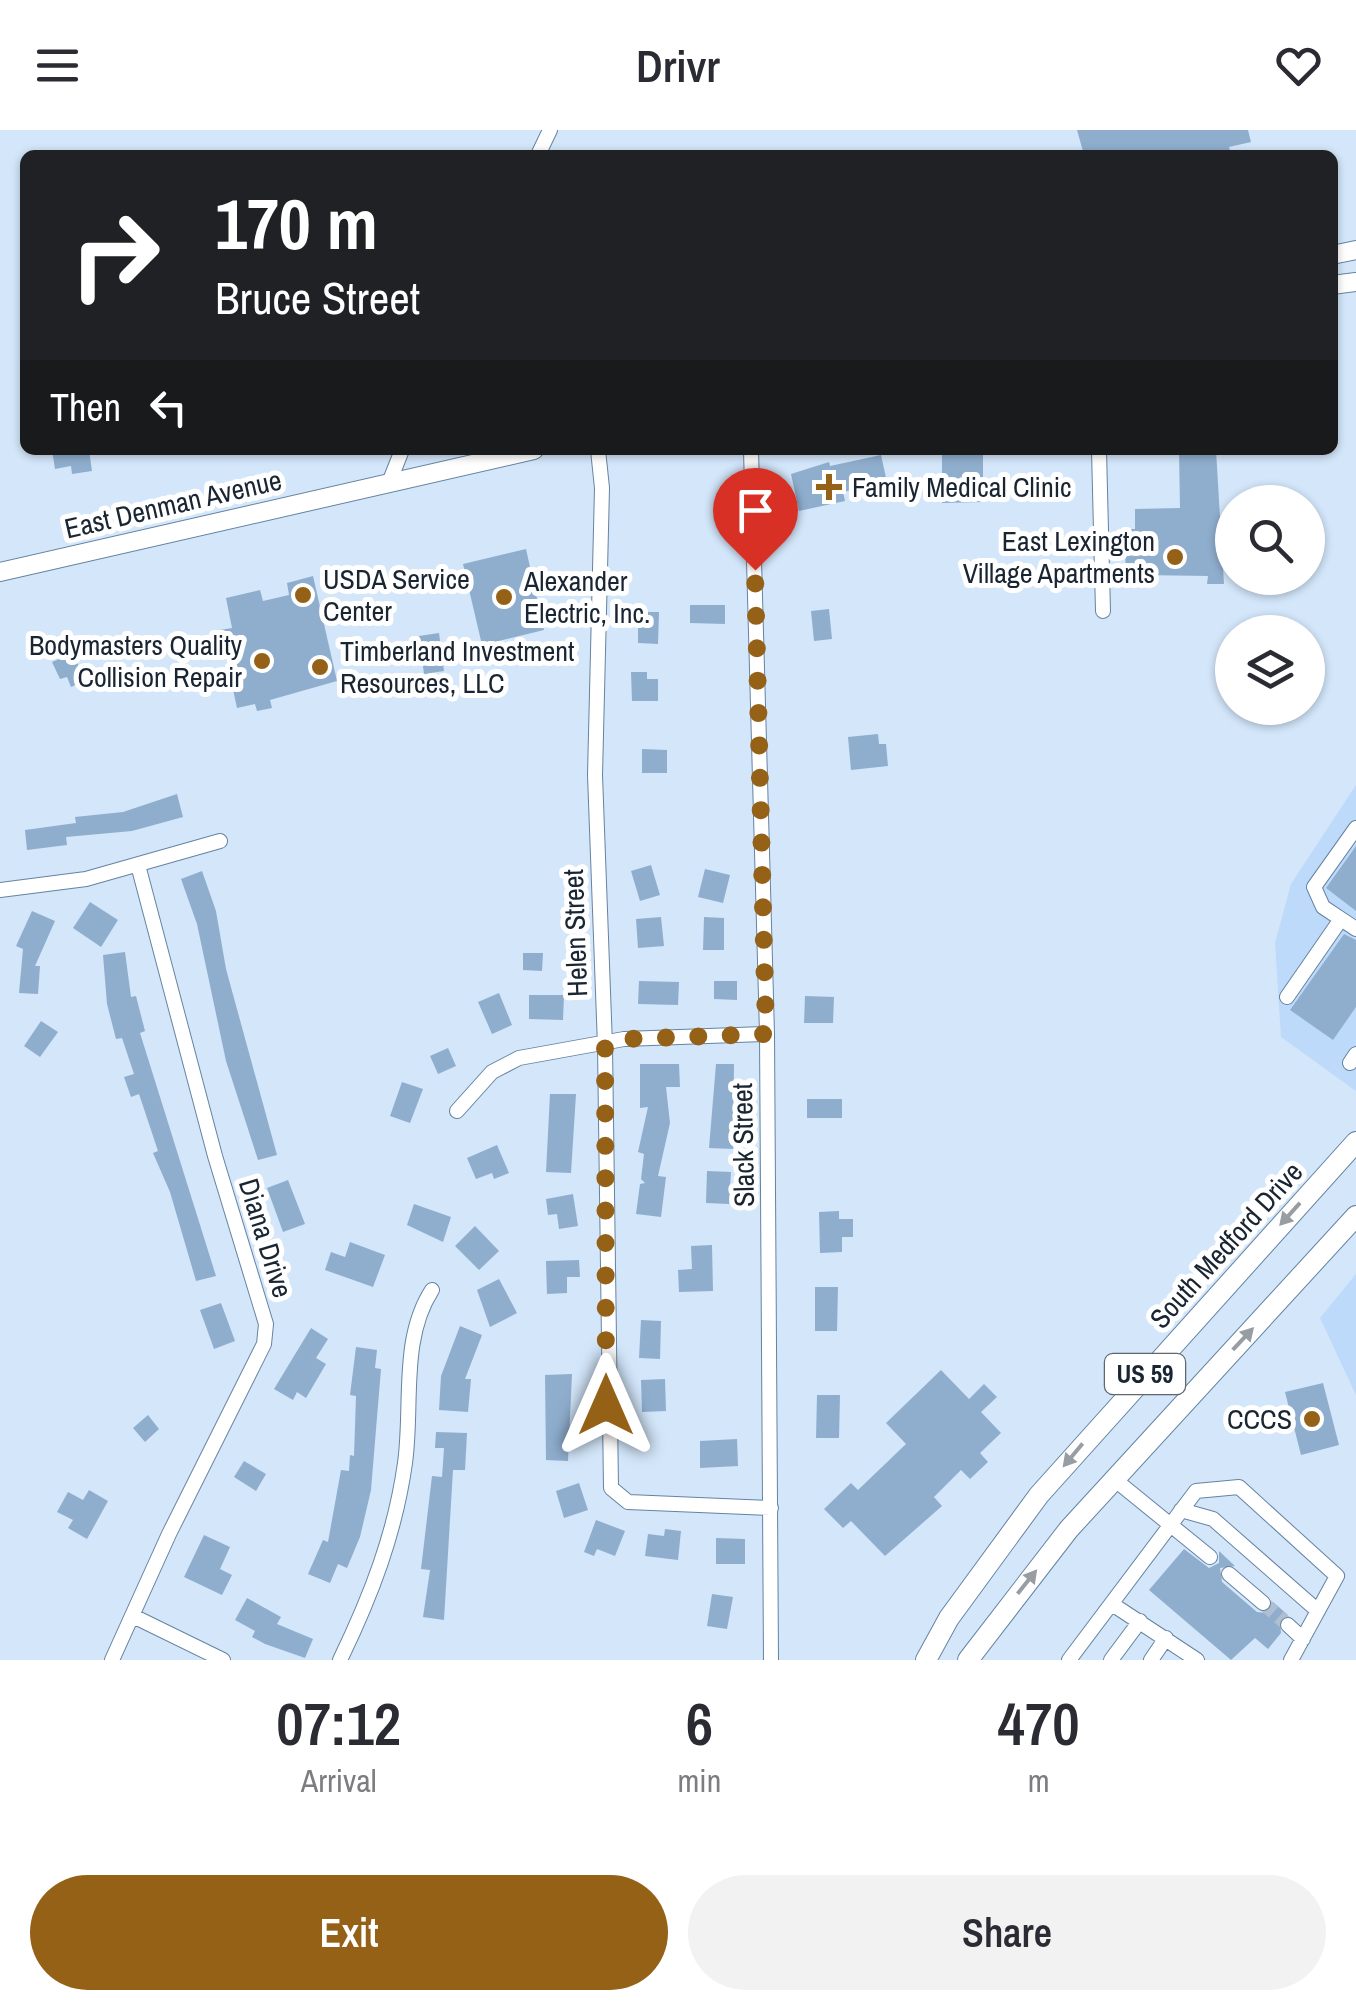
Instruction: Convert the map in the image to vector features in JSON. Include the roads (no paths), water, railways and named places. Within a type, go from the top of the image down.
[{"type":"highway","name":"South Medford Drive","points":[[949,1618],[1039,1495],[1094,1430],[1356,1142]]},
{"type":"highway","name":"US 59","points":[[968,1660],[1069,1530],[1356,1216]]},
{"type":"highway","points":[[912,1660],[949,1618]]},
{"type":"highway","name":"US 59","points":[[926,1660],[949,1618]]},
{"type":"main road","name":"East Denman Avenue","points":[[0,572],[512,455]]},
{"type":"street","points":[[389,483],[400,455]]},
{"type":"street","name":"Helen Street","points":[[599,455],[602,488],[595,775],[605,1046],[611,1488],[628,1502],[772,1508]]},
{"type":"street","name":"Slack Street","points":[[751,455],[766,1034],[771,1660]]},
{"type":"street","points":[[1100,455],[1103,611]]},
{"type":"street","points":[[1356,828],[1314,887],[1322,907],[1356,929]]},
{"type":"street","points":[[0,890],[86,879],[220,841]]},
{"type":"street","name":"Diana Drive","points":[[112,1660],[135,1617],[168,1534],[264,1344],[266,1324],[215,1156],[138,865]]},
{"type":"street","points":[[1287,997],[1341,919]]},
{"type":"street","points":[[457,1111],[492,1072],[519,1058],[605,1046],[624,1039],[766,1034]]},
{"type":"street","points":[[340,1660],[378,1577],[395,1524],[406,1460],[417,1314],[432,1290]]},
{"type":"street","points":[[1114,1480],[1176,1517],[1210,1557]]},
{"type":"street","points":[[1069,1660],[1196,1492],[1240,1486],[1337,1576],[1291,1660]]},
{"type":"street","points":[[1176,1517],[1213,1519],[1318,1611]]},
{"type":"street","points":[[1229,1574],[1263,1603]]},
{"type":"street","points":[[1112,1604],[1166,1638],[1189,1658]]},
{"type":"street","points":[[135,1617],[223,1660]]},
{"type":"street","points":[[1111,1660],[1140,1622]]},
{"type":"street","points":[[1288,1626],[1303,1638]]},
{"type":"street","points":[[1150,1660],[1166,1638]]},
{"type":"tunnel","points":[[1263,1603],[1288,1625]]},
{"type":"place","name":"Family Medical Clinic","points":[[829,487]]},
{"type":"place","name":"East Lexington Village Apartments","points":[[1175,557]]},
{"type":"place","name":"USDA Service Center","points":[[303,595]]},
{"type":"place","name":"Alexander Electric, Inc.","points":[[504,597]]},
{"type":"place","name":"Bodymasters Quality Collision Repair","points":[[262,661]]},
{"type":"place","name":"Timberland Investment Resources, LLC","points":[[320,667]]},
{"type":"place","name":"CCCS","points":[[1312,1419]]}]
